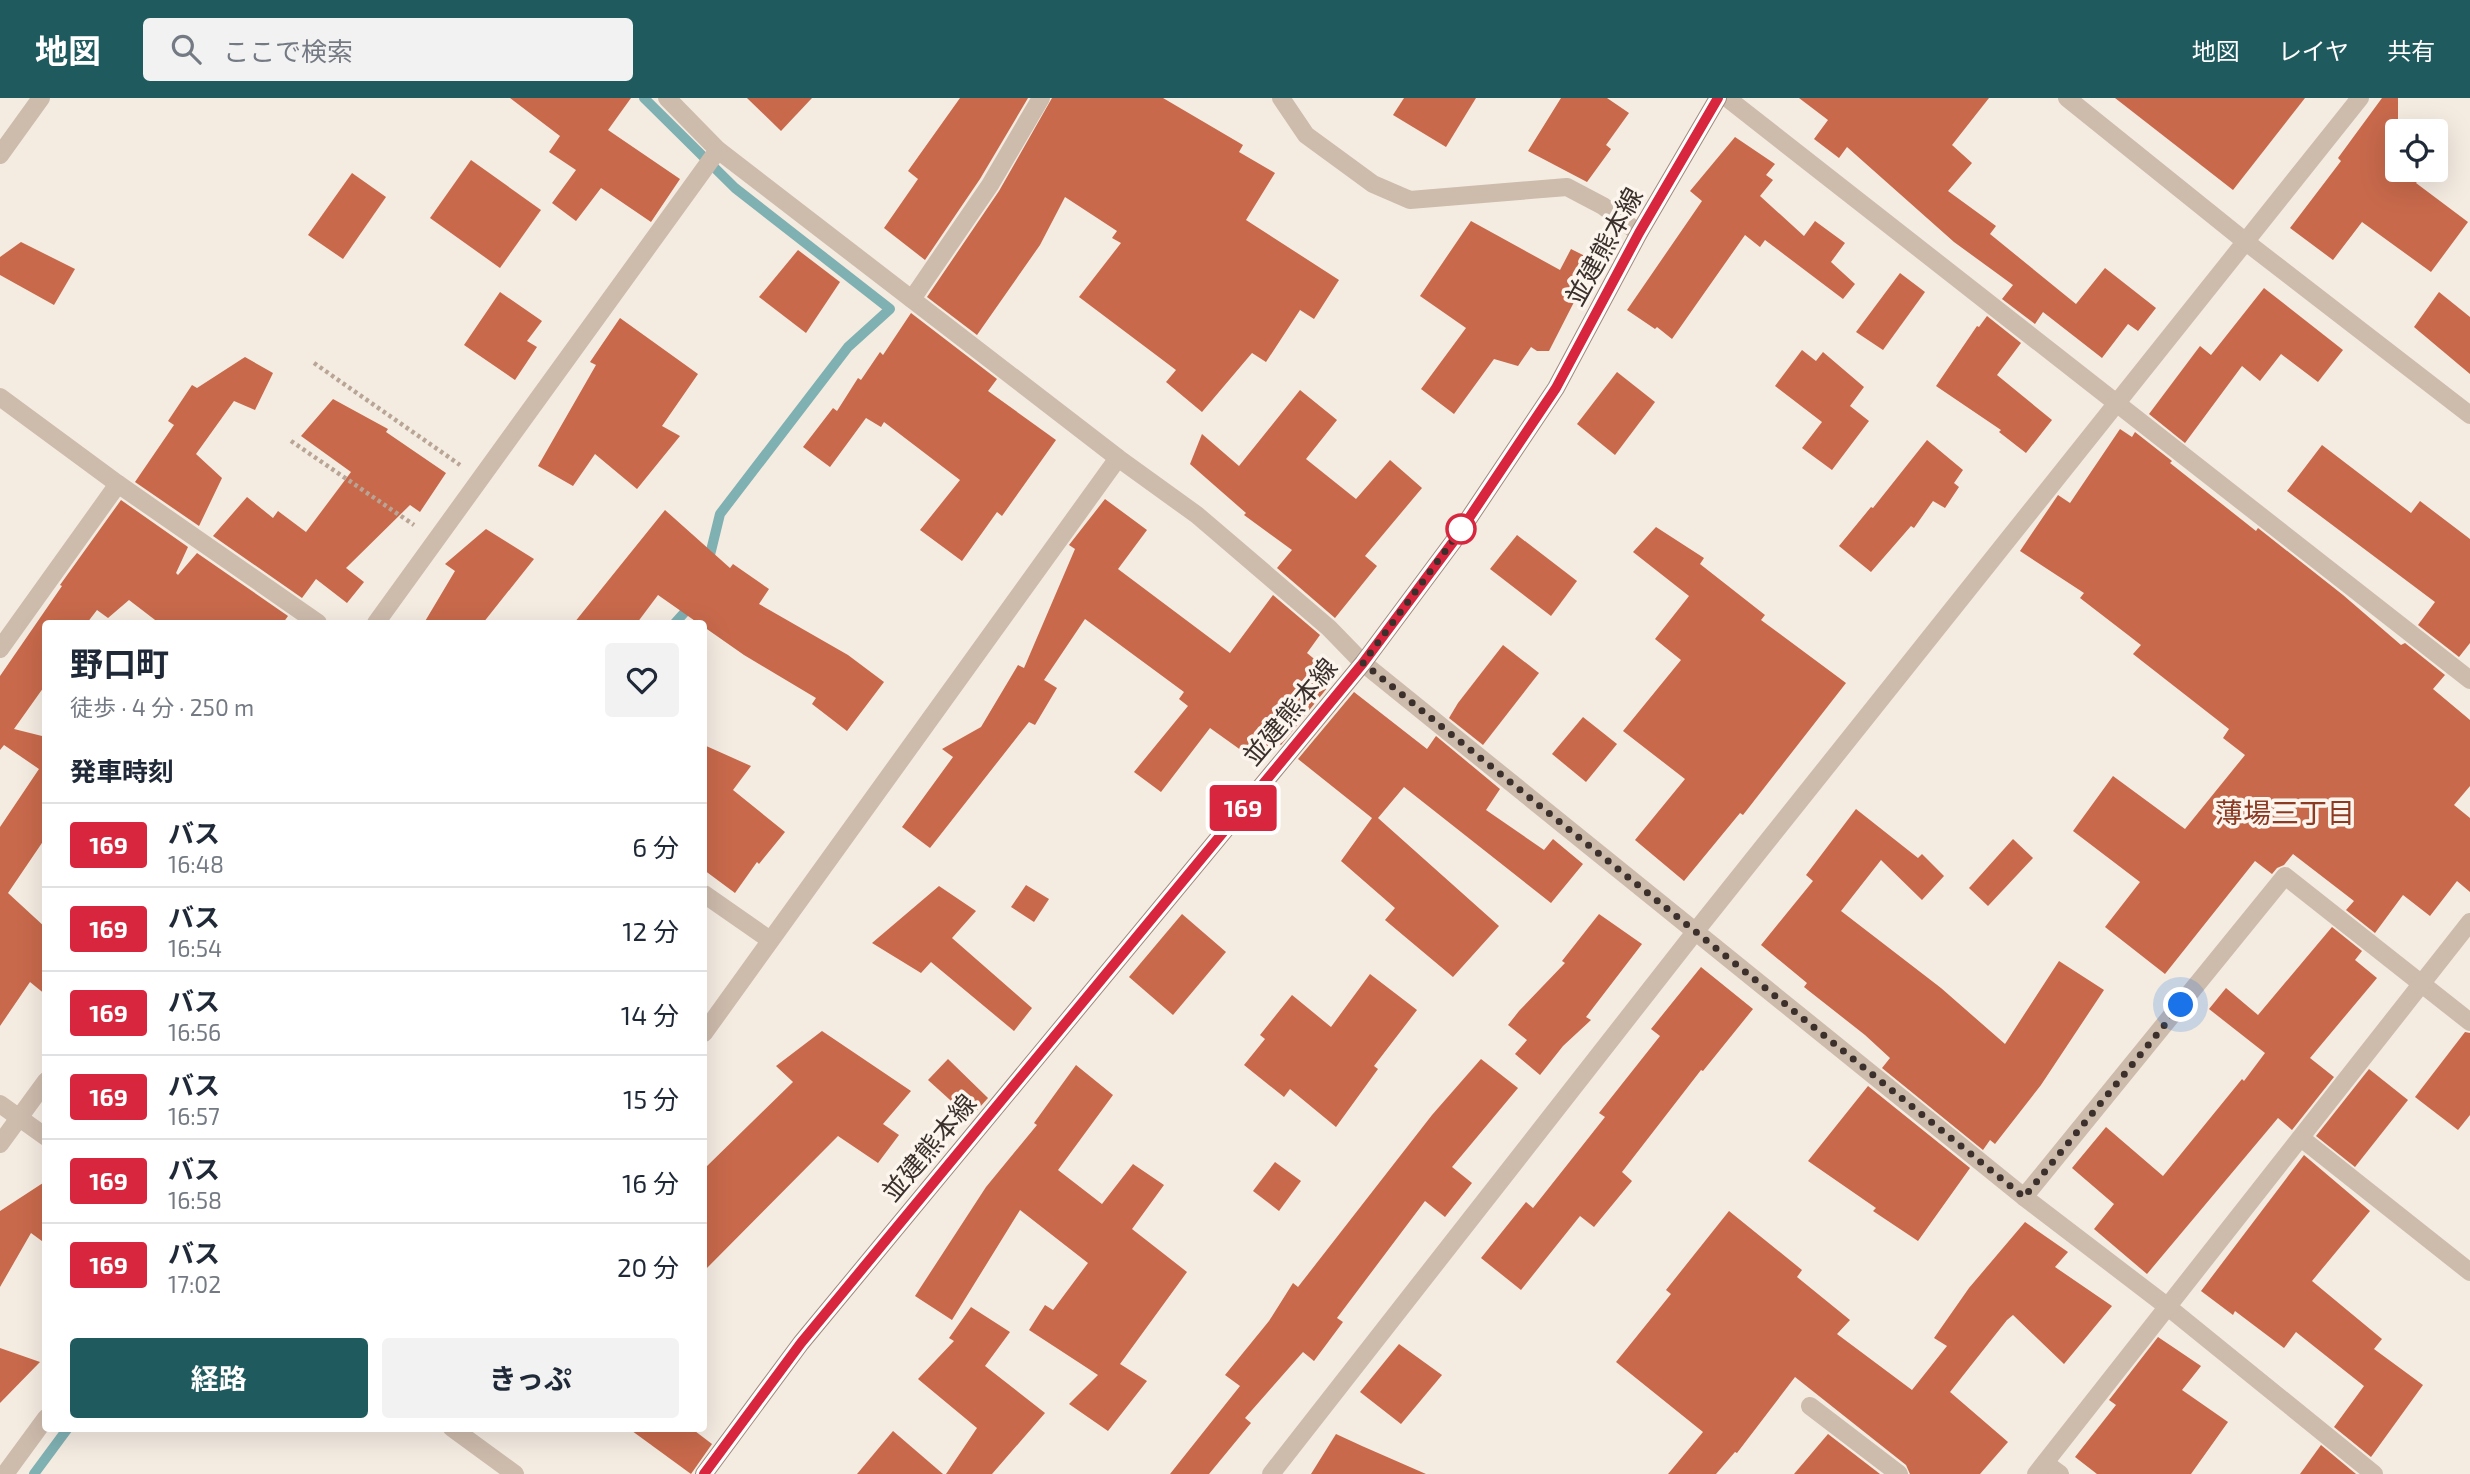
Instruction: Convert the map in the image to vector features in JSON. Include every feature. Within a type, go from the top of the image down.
[{"type":"main road","name":"並建熊本線","points":[[704,1474],[810,1332],[1363,663],[1453,542],[1556,388],[1639,233],[1718,98]]},
{"type":"street","points":[[0,155],[41,98]]},
{"type":"street","points":[[667,98],[718,150],[1207,524],[1329,628],[1363,663],[2024,1197],[2168,1307],[2374,1474]]},
{"type":"street","points":[[912,299],[990,185],[1041,98]]},
{"type":"street","points":[[1281,98],[1306,135],[1373,184],[1410,200],[1567,187],[1603,205],[1639,233]]},
{"type":"street","points":[[1727,98],[2470,680]]},
{"type":"street","points":[[2067,98],[2246,242],[2470,415]]},
{"type":"street","points":[[1271,1474],[1695,932],[2360,98]]},
{"type":"street","points":[[378,620],[718,150]]},
{"type":"street","points":[[0,397],[118,484],[314,620]]},
{"type":"street","points":[[707,1029],[1118,458]]},
{"type":"street","points":[[0,649],[118,484]]},
{"type":"street","points":[[2024,1197],[2286,876],[2470,1022]]},
{"type":"street","points":[[707,896],[770,940]]},
{"type":"street","points":[[2060,1474],[2040,1468],[2470,922]]},
{"type":"street","points":[[0,1144],[42,1086]]},
{"type":"street","points":[[0,1104],[42,1134]]},
{"type":"street","points":[[2301,1138],[2470,1272]]},
{"type":"street","points":[[1810,1406],[1899,1474]]},
{"type":"street","points":[[5,1474],[42,1423]]},
{"type":"street","points":[[457,1432],[515,1474]]},
{"type":"path","points":[[314,363],[480,479]]},
{"type":"path","points":[[291,441],[436,540]]},
{"type":"building","points":[[510,98],[631,98],[608,130],[680,179],[651,222],[601,188],[576,221],[552,203],[576,170],[549,152],[560,136]]},
{"type":"building","points":[[747,98],[812,98],[781,131]]},
{"type":"building","points":[[960,98],[1028,98],[980,179],[925,260],[884,228],[918,179],[908,171]]},
{"type":"building","points":[[1052,98],[1163,98],[1243,145],[1239,152],[1275,173],[1246,220],[1339,280],[1314,319],[1300,310],[1266,362],[1252,353],[1202,412],[1166,382],[1176,370],[1079,297],[1121,243],[1112,238],[1117,231],[1065,197],[1040,245],[977,335],[927,297],[999,191]]},
{"type":"building","points":[[1404,98],[1476,98],[1446,147],[1393,115]]},
{"type":"building","points":[[1561,98],[1607,98],[1629,113],[1606,145],[1611,149],[1587,182],[1528,151]]},
{"type":"building","points":[[1799,98],[1989,98],[1952,145],[1972,163],[1948,191],[1996,226],[1990,234],[2076,304],[2105,268],[2156,308],[2138,331],[2128,324],[2102,358],[2043,312],[2035,324],[2002,299],[2013,285],[1954,242],[1847,147],[1839,158],[1814,139],[1828,120]]},
{"type":"building","points":[[2115,98],[2305,98],[2233,190]]},
{"type":"building","points":[[2382,98],[2398,98],[2398,119],[2385,119],[2385,182],[2417,182],[2468,222],[2431,272],[2362,222],[2333,260],[2290,228],[2341,161],[2338,158]]},
{"type":"building","points":[[1735,137],[1775,164],[1766,175],[1773,180],[1760,196],[1804,236],[1815,221],[1845,243],[1831,262],[1855,284],[1843,299],[1765,240],[1760,247],[1745,235],[1672,339],[1627,310],[1702,201],[1690,191]]},
{"type":"building","points":[[471,160],[541,210],[500,268],[430,218]]},
{"type":"building","points":[[352,173],[386,197],[343,259],[308,235]]},
{"type":"building","points":[[1471,221],[1560,270],[1571,249],[1595,261],[1549,351],[1537,351],[1531,347],[1518,366],[1494,359],[1454,414],[1421,389],[1466,328],[1420,296]]},
{"type":"building","points":[[21,242],[75,269],[54,305],[0,275],[0,257]]},
{"type":"building","points":[[798,250],[840,282],[806,333],[759,297]]},
{"type":"building","points":[[1900,273],[1925,292],[1883,350],[1856,332]]},
{"type":"building","points":[[2264,288],[2343,350],[2318,382],[2281,354],[2260,381],[2242,366],[2185,443],[2149,414],[2200,346],[2211,355]]},
{"type":"building","points":[[500,292],[542,321],[527,341],[537,347],[515,380],[464,345]]},
{"type":"building","points":[[2439,292],[2470,317],[2470,374],[2414,327]]},
{"type":"building","points":[[911,313],[997,379],[988,391],[1056,440],[1002,516],[997,512],[962,561],[920,530],[960,480],[884,422],[881,427],[866,418],[830,467],[803,447],[833,408],[837,411],[858,378],[861,380],[880,352],[883,355]]},
{"type":"building","points":[[1987,316],[2021,343],[1997,375],[2052,420],[2026,453],[1999,432],[2001,430],[1936,386],[1977,326],[1979,327]]},
{"type":"building","points":[[620,318],[698,374],[662,426],[680,436],[637,489],[595,454],[573,486],[538,466],[596,365],[590,362]]},
{"type":"building","points":[[1802,350],[1816,361],[1823,352],[1864,387],[1850,406],[1869,421],[1832,470],[1802,448],[1822,422],[1775,386]]},
{"type":"building","points":[[245,357],[273,373],[255,410],[234,401],[196,454],[222,478],[199,526],[135,482],[174,425],[168,421],[192,385],[197,388]]},
{"type":"building","points":[[1617,372],[1655,402],[1615,455],[1577,424]]},
{"type":"building","points":[[1300,390],[1337,420],[1306,459],[1356,499],[1390,460],[1422,488],[1365,556],[1377,566],[1335,618],[1277,568],[1292,550],[1244,515],[1246,513],[1190,464],[1202,434],[1239,466]]},
{"type":"building","points":[[333,399],[388,429],[386,432],[446,473],[420,512],[410,505],[346,568],[364,582],[347,603],[316,579],[302,598],[213,536],[247,497],[273,518],[278,511],[306,532],[351,472],[301,436]]},
{"type":"building","points":[[2120,429],[2132,437],[2135,432],[2256,531],[2258,528],[2343,595],[2401,645],[2405,643],[2445,675],[2433,689],[2470,720],[2470,786],[2454,805],[2470,818],[2470,892],[2457,881],[2430,916],[2403,895],[2375,933],[2346,910],[2354,901],[2293,854],[2272,874],[2255,861],[2165,974],[2105,927],[2140,882],[2073,831],[2113,776],[2185,829],[2245,755],[2223,738],[2229,729],[2133,654],[2141,645],[2080,598],[2084,593],[2020,551],[2058,495],[2070,503]]},
{"type":"building","points":[[1927,440],[1963,470],[1954,483],[1959,487],[1945,508],[1933,501],[1914,528],[1911,526],[1871,572],[1839,546]]},
{"type":"building","points":[[2322,445],[2411,513],[2420,501],[2470,539],[2470,643],[2459,657],[2418,625],[2435,602],[2287,491]]},
{"type":"building","points":[[1105,499],[1147,530],[1118,569],[1230,653],[1273,595],[1320,635],[1307,653],[1336,677],[1281,745],[1276,741],[1259,763],[1210,728],[1161,792],[1134,772],[1188,706],[1179,699],[1184,692],[1085,619],[1044,680],[1057,688],[1035,725],[1029,722],[930,848],[902,827],[953,757],[942,749],[981,727],[1018,665],[1024,668],[1075,549],[1069,545]]},
{"type":"building","points":[[121,500],[188,547],[176,573],[178,575],[197,553],[288,616],[285,620],[155,620],[129,600],[108,618],[97,610],[89,620],[42,620],[42,690],[14,729],[42,736],[42,843],[8,893],[42,924],[42,992],[30,982],[0,1026],[0,827],[39,769],[4,745],[0,750],[0,676],[62,586],[60,585]]},
{"type":"building","points":[[665,510],[730,568],[733,564],[769,589],[759,604],[848,655],[884,682],[847,731],[812,704],[816,698],[744,655],[707,629],[707,620],[694,620],[658,595],[639,620],[576,620]]},
{"type":"building","points":[[1656,527],[1704,558],[1700,564],[1765,615],[1761,620],[1846,683],[1743,815],[1740,813],[1684,881],[1635,840],[1685,779],[1623,731],[1681,660],[1655,639],[1689,596],[1633,552]]},
{"type":"building","points":[[486,529],[534,559],[485,620],[426,620],[455,571],[445,564]]},
{"type":"building","points":[[1517,535],[1577,581],[1551,616],[1490,569]]},
{"type":"building","points":[[1503,645],[1539,673],[1483,745],[1449,718]]},
{"type":"building","points":[[1354,692],[1427,749],[1436,736],[1500,789],[1486,810],[1544,850],[1553,839],[1583,864],[1551,903],[1404,787],[1378,818],[1499,926],[1453,977],[1385,920],[1395,908],[1341,861],[1372,818],[1298,759]]},
{"type":"building","points":[[1583,717],[1617,744],[1586,782],[1552,754]]},
{"type":"building","points":[[707,746],[751,766],[733,790],[785,832],[759,864],[757,862],[735,893],[707,872]]},
{"type":"building","points":[[1856,809],[1918,858],[1922,854],[1944,876],[1922,900],[1881,860],[1841,911],[1941,988],[2005,1044],[2059,961],[2104,990],[2041,1085],[1995,1144],[1990,1140],[1983,1150],[1882,1068],[1890,1058],[1804,987],[1807,983],[1761,945],[1813,881],[1806,875]]},
{"type":"building","points":[[2013,839],[2033,858],[1988,906],[1969,888]]},
{"type":"building","points":[[1026,885],[1049,899],[1034,922],[1011,907]]},
{"type":"building","points":[[939,886],[976,911],[952,938],[1032,1008],[1014,1031],[931,962],[921,973],[872,943]]},
{"type":"building","points":[[1182,914],[1226,952],[1173,1015],[1129,977]]},
{"type":"building","points":[[1599,914],[1642,944],[1586,1017],[1591,1020],[1563,1046],[1540,1075],[1515,1054],[1527,1040],[1508,1025],[1565,963],[1562,961]]},
{"type":"building","points":[[2332,927],[2362,951],[2355,960],[2377,978],[2310,1058],[2334,1077],[2292,1130],[2278,1118],[2147,1274],[2094,1229],[2114,1204],[2072,1168],[2106,1127],[2163,1176],[2265,1053],[2209,1009],[2226,988],[2258,1015]]},
{"type":"building","points":[[1701,967],[1753,1009],[1703,1071],[1701,1070],[1622,1172],[1632,1181],[1594,1227],[1580,1216],[1521,1290],[1481,1258],[1526,1202],[1533,1208],[1605,1117],[1599,1113],[1660,1036],[1651,1029]]},
{"type":"building","points":[[1370,974],[1417,1010],[1374,1066],[1378,1069],[1336,1127],[1290,1089],[1284,1097],[1244,1065],[1265,1039],[1260,1035],[1292,995],[1331,1027]]},
{"type":"building","points":[[822,1031],[911,1091],[883,1124],[899,1135],[878,1163],[838,1136],[707,1268],[707,1166],[793,1082],[776,1066]]},
{"type":"building","points":[[2465,1032],[2470,1033],[2470,1115],[2458,1130],[2415,1097]]},
{"type":"building","points":[[948,1059],[988,1098],[970,1118],[928,1080]]},
{"type":"building","points":[[1481,1059],[1518,1088],[1452,1167],[1472,1183],[1445,1217],[1425,1201],[1337,1318],[1343,1322],[1314,1361],[1303,1352],[1245,1418],[1251,1423],[1209,1474],[1170,1474],[1240,1386],[1225,1375],[1269,1321],[1293,1283],[1298,1287],[1432,1115]]},
{"type":"building","points":[[1076,1065],[1113,1095],[1058,1170],[1102,1204],[1133,1164],[1164,1185],[1132,1229],[1187,1272],[1120,1364],[1147,1381],[1108,1431],[1069,1404],[1098,1375],[1029,1330],[1045,1305],[1053,1310],[1088,1263],[1020,1210],[952,1320],[915,1296],[986,1187],[1037,1125],[1034,1123]]},
{"type":"building","points":[[2369,1069],[2408,1100],[2355,1167],[2316,1136]]},
{"type":"building","points":[[1868,1086],[1970,1168],[1918,1241],[1873,1211],[1876,1208],[1808,1161]]},
{"type":"building","points":[[2304,1155],[2370,1211],[2312,1281],[2382,1339],[2374,1349],[2423,1385],[2371,1457],[2334,1427],[2364,1386],[2296,1332],[2284,1348],[2235,1311],[2233,1315],[2201,1291]]},
{"type":"building","points":[[1275,1162],[1301,1181],[1279,1211],[1253,1191]]},
{"type":"building","points":[[42,1184],[42,1241],[31,1233],[0,1287],[0,1211]]},
{"type":"building","points":[[1729,1211],[1802,1270],[1797,1277],[1850,1320],[1837,1334],[1912,1390],[1947,1346],[1934,1338],[1969,1288],[2025,1222],[2068,1252],[2055,1267],[2112,1306],[2064,1364],[2013,1315],[1950,1392],[2008,1442],[1980,1474],[1910,1474],[1906,1465],[1795,1377],[1737,1453],[1735,1452],[1716,1474],[1668,1474],[1703,1432],[1616,1362],[1671,1294],[1666,1290]]},
{"type":"building","points":[[971,1307],[1010,1332],[985,1366],[1045,1413],[992,1474],[946,1474],[977,1428],[918,1379],[954,1341],[949,1338]]},
{"type":"building","points":[[2158,1337],[2201,1366],[2182,1390],[2228,1422],[2191,1474],[2097,1474],[2075,1457],[2116,1405],[2109,1400]]},
{"type":"building","points":[[1399,1344],[1442,1375],[1401,1424],[1360,1392]]},
{"type":"building","points":[[0,1348],[40,1362],[0,1403]]},
{"type":"building","points":[[893,1431],[943,1474],[857,1474]]},
{"type":"building","points":[[633,1432],[696,1432],[712,1444],[691,1474]]},
{"type":"building","points":[[1336,1434],[1362,1446],[1426,1474],[1311,1474]]},
{"type":"building","points":[[1828,1434],[1880,1474],[1794,1474]]},
{"type":"building","points":[[2321,1445],[2356,1474],[2300,1474]]},
{"type":"waterway","points":[[644,98],[735,188],[890,309],[848,347],[720,514],[708,563]]},
{"type":"waterway","points":[[678,620],[693,603]]},
{"type":"waterway","points":[[34,1474],[65,1432]]},
{"type":"bus line","name":"169","points":[[704,1474],[801,1343],[1363,663],[1453,542],[1556,388],[1639,233],[1718,98]]},
{"type":"district","name":"薄場三丁目","points":[[2285,812]]},
{"type":"route","points":[[1461,529],[1468,520],[1363,663],[2024,1197],[2181,1005]]}]
